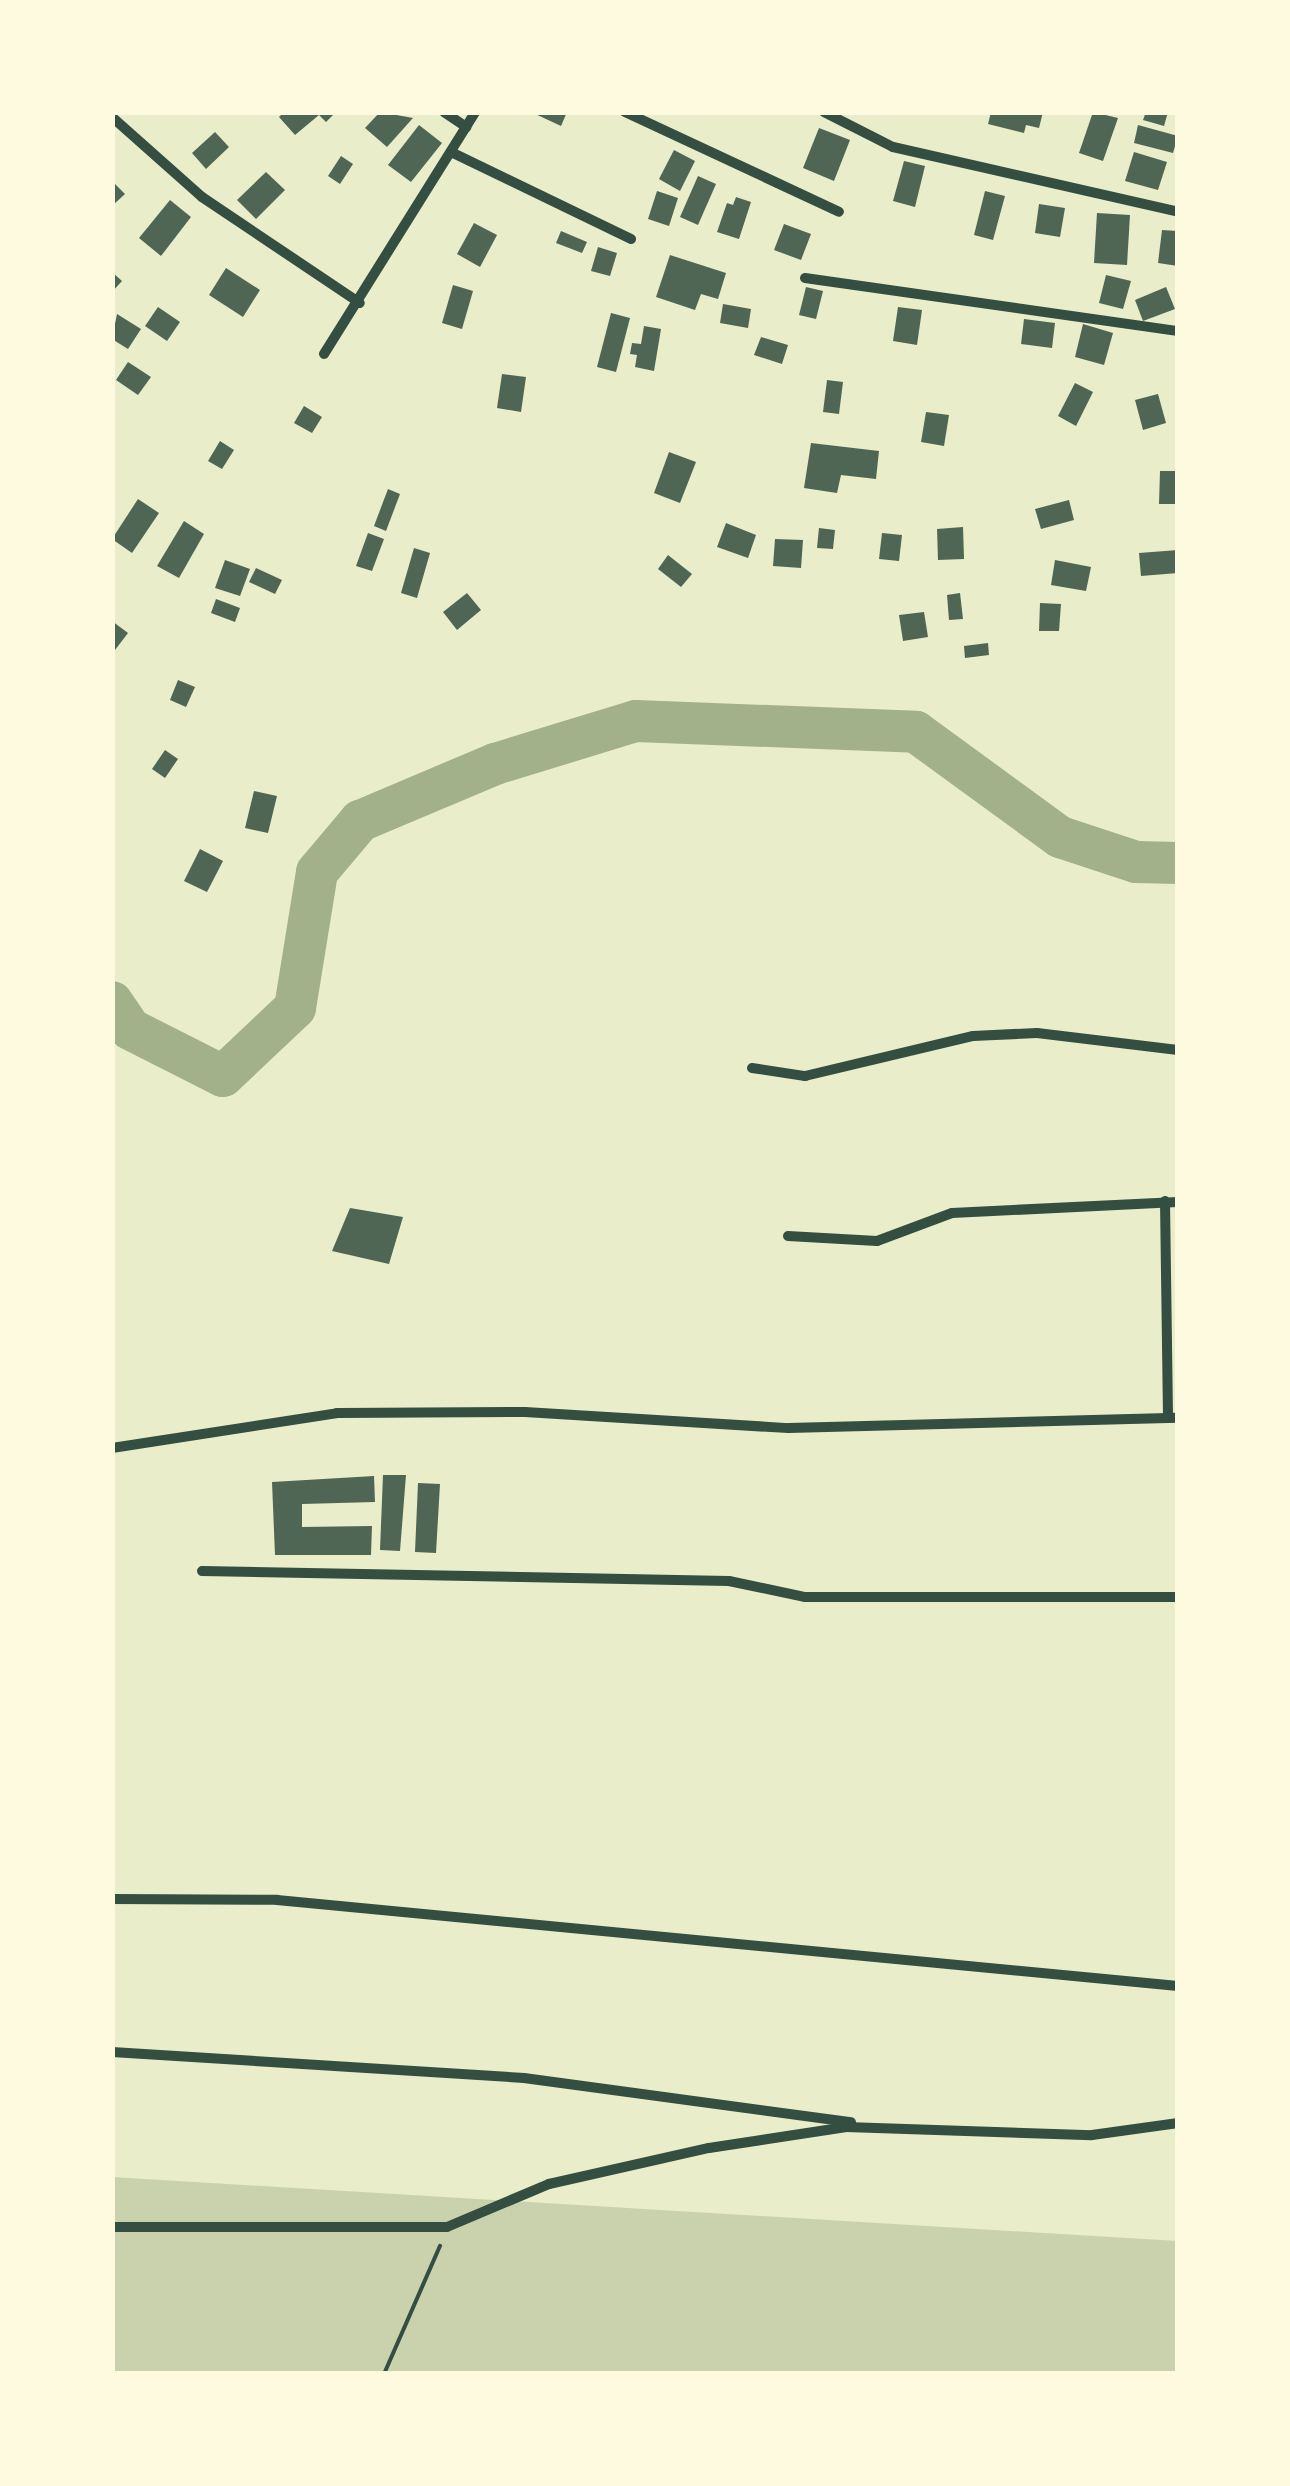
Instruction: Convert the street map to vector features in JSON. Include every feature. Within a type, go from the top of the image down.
[{"type":"street","points":[[444,112],[466,127]]},
{"type":"street","points":[[324,354],[360,303],[475,112]]},
{"type":"street","points":[[624,112],[839,212]]},
{"type":"street","points":[[824,112],[894,147],[1178,212]]},
{"type":"street","points":[[112,117],[202,196],[360,303]]},
{"type":"street","points":[[451,152],[630,238]]},
{"type":"street","points":[[805,278],[1178,331]]},
{"type":"street","points":[[752,1068],[806,1076],[973,1036],[1037,1033],[1178,1050]]},
{"type":"street","points":[[112,1448],[336,1413],[525,1412],[789,1428],[1173,1417],[1165,1202]]},
{"type":"street","points":[[788,1236],[877,1241],[952,1213],[1178,1202]]},
{"type":"street","points":[[202,1571],[729,1581],[805,1598],[1178,1597]]},
{"type":"street","points":[[112,1899],[278,1900],[1178,1986]]},
{"type":"street","points":[[112,2052],[524,2078],[897,2128]]},
{"type":"street","points":[[112,2227],[448,2227],[549,2184],[673,2156],[846,2127],[1092,2135],[1178,2123]]},
{"type":"path","points":[[384,2374],[448,2227]]},
{"type":"green space","points":[[112,2177],[1177,2241],[1177,2373],[113,2373]]},
{"type":"building","points":[[284,112],[336,112],[326,122],[319,115],[295,135],[279,117]]},
{"type":"building","points":[[380,112],[413,118],[387,147],[365,128]]},
{"type":"building","points":[[531,112],[567,112],[561,126]]},
{"type":"building","points":[[991,112],[1043,112],[1039,128],[1026,125],[1024,133],[988,124]]},
{"type":"building","points":[[1093,112],[1118,118],[1103,161],[1079,153]]},
{"type":"building","points":[[1146,112],[1168,112],[1164,126],[1143,120]]},
{"type":"building","points":[[419,125],[442,143],[411,182],[388,165]]},
{"type":"building","points":[[1138,125],[1178,136],[1173,153],[1134,143]]},
{"type":"building","points":[[819,128],[850,140],[834,181],[803,168]]},
{"type":"building","points":[[215,132],[229,147],[206,169],[192,153]]},
{"type":"building","points":[[674,150],[695,161],[680,191],[659,179]]},
{"type":"building","points":[[1134,152],[1167,162],[1158,190],[1125,181]]},
{"type":"building","points":[[341,156],[353,164],[340,184],[328,176]]},
{"type":"building","points":[[904,161],[925,166],[915,207],[893,201]]},
{"type":"building","points":[[266,172],[285,190],[256,219],[237,200]]},
{"type":"building","points":[[698,176],[716,184],[698,225],[680,217]]},
{"type":"building","points":[[112,181],[125,194],[112,206]]},
{"type":"building","points":[[657,191],[678,198],[669,226],[648,219]]},
{"type":"building","points":[[985,191],[1005,196],[993,240],[974,235]]},
{"type":"building","points":[[736,197],[751,202],[739,239],[717,232],[727,203],[733,205]]},
{"type":"building","points":[[170,200],[191,217],[161,256],[139,238]]},
{"type":"building","points":[[1039,204],[1065,208],[1060,237],[1035,233]]},
{"type":"building","points":[[1097,213],[1130,215],[1127,265],[1094,263]]},
{"type":"building","points":[[474,223],[497,235],[480,267],[457,254]]},
{"type":"building","points":[[784,224],[811,234],[801,260],[774,250]]},
{"type":"building","points":[[1162,230],[1178,231],[1178,266],[1158,263]]},
{"type":"building","points":[[561,231],[587,242],[582,253],[556,243]]},
{"type":"building","points":[[598,247],[617,253],[610,276],[591,271]]},
{"type":"building","points":[[670,255],[726,273],[718,299],[701,294],[695,310],[656,297]]},
{"type":"building","points":[[226,268],[260,290],[243,317],[209,295]]},
{"type":"building","points":[[112,272],[122,281],[112,292]]},
{"type":"building","points":[[1106,275],[1131,281],[1123,309],[1099,303]]},
{"type":"building","points":[[453,285],[473,291],[462,329],[442,323]]},
{"type":"building","points":[[806,287],[823,291],[816,319],[799,315]]},
{"type":"building","points":[[1166,287],[1175,309],[1143,321],[1135,300]]},
{"type":"building","points":[[723,304],[751,309],[748,328],[720,323]]},
{"type":"building","points":[[158,307],[180,322],[167,341],[145,326]]},
{"type":"building","points":[[898,307],[922,310],[917,345],[893,341]]},
{"type":"building","points":[[611,313],[630,318],[616,372],[597,367]]},
{"type":"building","points":[[117,314],[141,329],[128,349],[112,339]]},
{"type":"building","points":[[1024,319],[1055,323],[1052,348],[1021,344]]},
{"type":"building","points":[[1083,324],[1113,333],[1104,365],[1075,357]]},
{"type":"building","points":[[644,326],[661,329],[654,371],[635,367],[637,355],[630,354],[632,343],[641,344]]},
{"type":"building","points":[[761,337],[788,345],[782,364],[754,355]]},
{"type":"building","points":[[128,362],[151,377],[138,395],[116,380]]},
{"type":"building","points":[[502,374],[526,377],[521,412],[497,408]]},
{"type":"building","points":[[827,380],[843,382],[839,414],[823,412]]},
{"type":"building","points":[[1075,383],[1093,392],[1076,426],[1058,416]]},
{"type":"building","points":[[1158,394],[1166,423],[1143,430],[1135,400]]},
{"type":"building","points":[[304,406],[322,417],[312,433],[294,423]]},
{"type":"building","points":[[926,412],[949,415],[944,446],[921,442]]},
{"type":"building","points":[[220,441],[234,450],[222,469],[208,461]]},
{"type":"building","points":[[811,443],[879,451],[876,479],[841,475],[837,493],[804,488]]},
{"type":"building","points":[[669,452],[696,462],[680,503],[654,493]]},
{"type":"building","points":[[1160,471],[1178,471],[1178,504],[1159,504]]},
{"type":"building","points":[[388,489],[400,494],[386,531],[374,526]]},
{"type":"building","points":[[138,499],[159,513],[132,553],[112,539]]},
{"type":"building","points":[[1069,500],[1074,520],[1041,529],[1035,509]]},
{"type":"building","points":[[184,521],[204,534],[179,578],[157,566]]},
{"type":"building","points":[[726,523],[756,535],[748,558],[717,547]]},
{"type":"building","points":[[963,527],[964,559],[938,560],[937,529]]},
{"type":"building","points":[[819,528],[835,530],[833,549],[817,548]]},
{"type":"building","points":[[368,533],[384,539],[372,571],[356,566]]},
{"type":"building","points":[[882,533],[902,535],[899,561],[879,559]]},
{"type":"building","points":[[775,539],[803,540],[801,568],[773,566]]},
{"type":"building","points":[[414,548],[430,553],[417,598],[401,593]]},
{"type":"building","points":[[1178,550],[1178,573],[1141,576],[1139,553]]},
{"type":"building","points":[[668,555],[692,574],[681,587],[658,569]]},
{"type":"building","points":[[225,560],[250,569],[240,596],[215,588]]},
{"type":"building","points":[[1055,560],[1091,567],[1086,591],[1051,585]]},
{"type":"building","points":[[256,568],[282,580],[275,594],[249,582]]},
{"type":"building","points":[[467,593],[481,610],[457,630],[443,612]]},
{"type":"building","points":[[960,593],[963,619],[949,620],[947,595]]},
{"type":"building","points":[[216,599],[240,608],[235,622],[211,613]]},
{"type":"building","points":[[1040,603],[1061,604],[1059,631],[1039,631]]},
{"type":"building","points":[[924,612],[928,637],[903,641],[899,615]]},
{"type":"building","points":[[112,621],[128,633],[115,650],[112,648]]},
{"type":"building","points":[[988,643],[989,655],[965,658],[964,646]]},
{"type":"building","points":[[178,680],[195,687],[186,707],[170,700]]},
{"type":"building","points":[[165,750],[178,759],[165,778],[152,769]]},
{"type":"building","points":[[254,791],[277,796],[268,833],[245,828]]},
{"type":"building","points":[[200,849],[223,861],[207,892],[184,881]]},
{"type":"building","points":[[350,1208],[403,1217],[389,1264],[332,1251]]},
{"type":"building","points":[[383,1475],[406,1475],[400,1551],[380,1550]]},
{"type":"building","points":[[374,1476],[375,1502],[302,1504],[302,1527],[372,1526],[371,1555],[275,1555],[272,1482]]},
{"type":"building","points":[[418,1483],[440,1484],[436,1553],[415,1552]]},
{"type":"waterway","points":[[112,1002],[130,1029],[223,1076],[295,1008],[317,872],[360,821],[495,764],[636,721],[916,732],[1060,837],[1136,862],[1178,863]]}]
